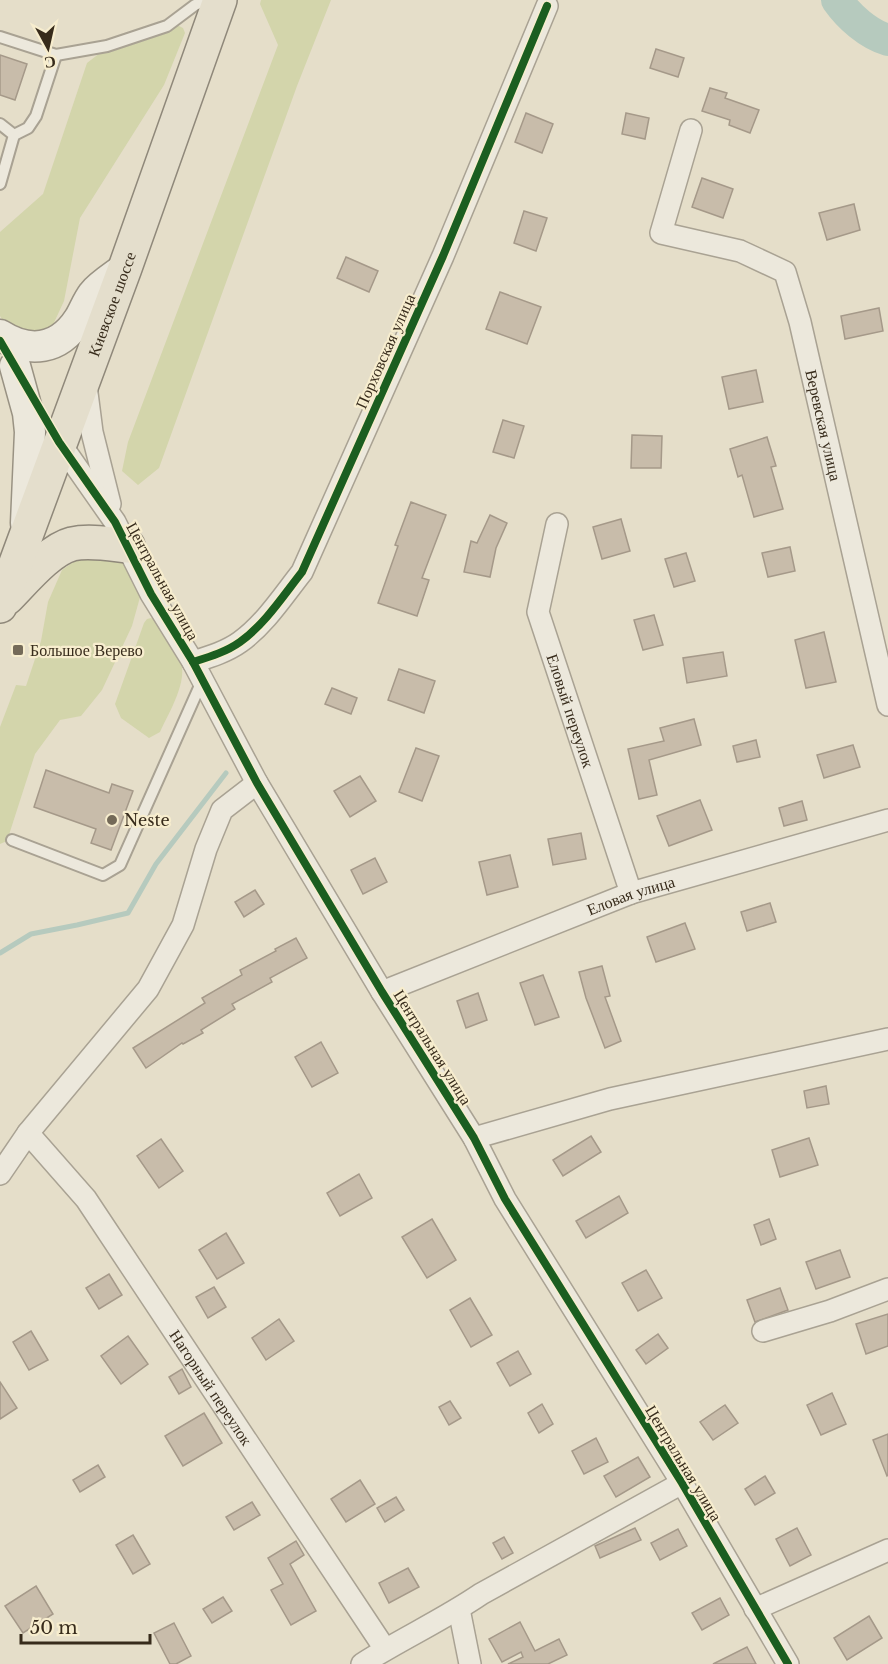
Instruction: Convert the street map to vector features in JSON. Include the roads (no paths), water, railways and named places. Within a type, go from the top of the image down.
[{"type":"main road","name":"Киевское шоссе","points":[[1,605],[59,442],[125,268],[220,0]]},
{"type":"main road","points":[[1,605],[55,552],[71,544],[86,543],[121,534]]},
{"type":"street","name":"Порховская улица","points":[[197,672],[220,653],[241,641],[267,616],[302,572],[443,256],[546,6]]},
{"type":"street","name":"Веревская улица","points":[[692,130],[661,233],[740,251],[785,272],[800,322],[888,705]]},
{"type":"street","points":[[0,334],[14,344],[28,347],[42,346],[61,339],[78,320],[94,293],[125,268]]},
{"type":"street","points":[[0,341],[59,442]]},
{"type":"street","points":[[15,366],[28,413],[30,432],[26,535]]},
{"type":"street","points":[[85,375],[92,432],[121,534]]},
{"type":"street","name":"Центральная улица","points":[[59,442],[121,534],[151,594],[197,672],[257,783],[382,992],[474,1138],[505,1199],[682,1483],[788,1664]]},
{"type":"street","name":"Еловый переулок","points":[[557,524],[538,612],[631,892]]},
{"type":"street","points":[[0,1174],[28,1132],[148,989],[183,925],[222,810],[257,783]]},
{"type":"street","name":"Еловая улица","points":[[382,992],[631,892],[888,820]]},
{"type":"street","points":[[474,1138],[610,1099],[888,1039]]},
{"type":"street","name":"Нагорный переулок","points":[[28,1132],[86,1199],[385,1649]]},
{"type":"street","points":[[763,1331],[830,1311],[888,1289]]},
{"type":"street","points":[[362,1664],[481,1594],[682,1483]]},
{"type":"street","points":[[755,1609],[888,1550]]},
{"type":"street","points":[[459,1609],[470,1664]]},
{"type":"lane","points":[[0,37],[56,56],[107,46],[167,26],[195,5],[207,0]]},
{"type":"lane","points":[[0,184],[14,135],[28,128],[36,116],[56,56]]},
{"type":"lane","points":[[0,124],[14,135]]},
{"type":"lane","points":[[12,840],[103,875],[120,865],[197,672]]},
{"type":"waterway","points":[[837,0],[860,24],[873,34],[888,40]]},
{"type":"waterway","points":[[0,953],[31,934],[128,913],[156,864],[226,773]]},
{"type":"place","name":"Большое Верево","points":[[18,650]]},
{"type":"place","name":"Neste","points":[[112,820]]}]
